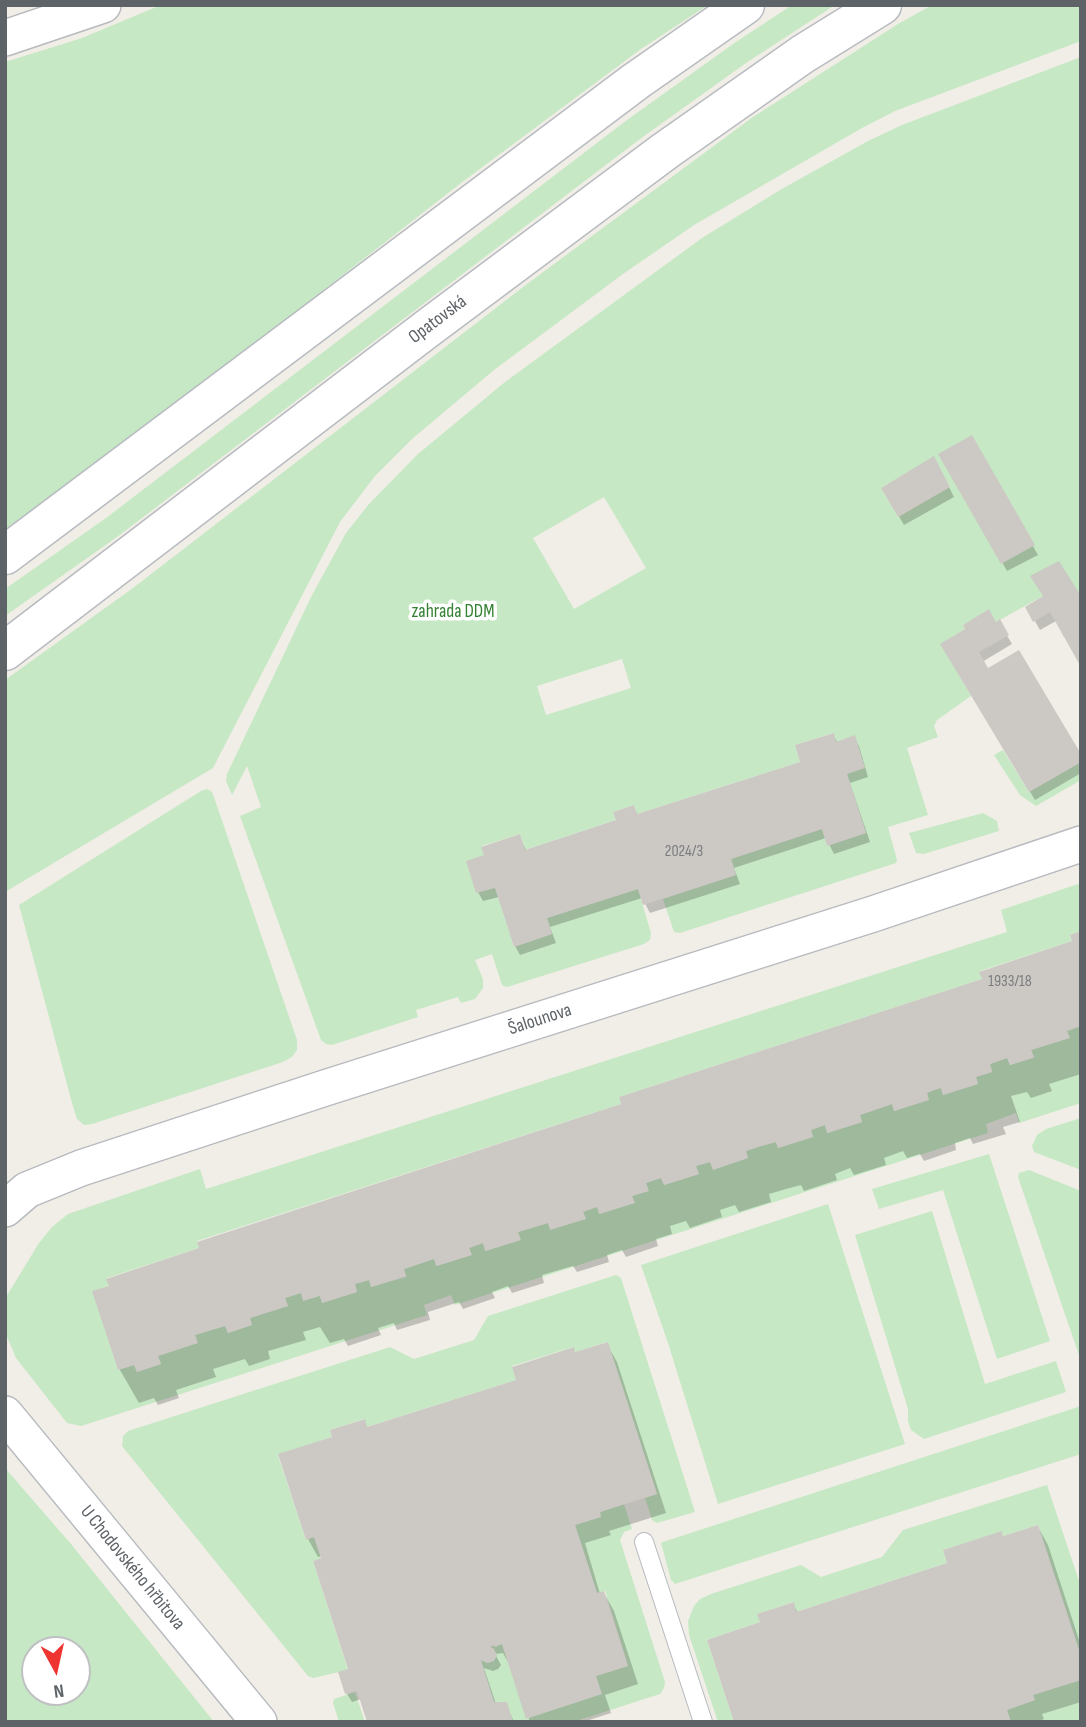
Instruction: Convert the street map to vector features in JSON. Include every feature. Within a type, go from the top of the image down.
[{"type":"main road","points":[[5,555],[636,81],[745,5]]},
{"type":"main road","name":"Opatovská","points":[[5,650],[665,151],[803,54],[882,5]]},
{"type":"street","points":[[5,38],[103,5]]},
{"type":"street","name":"Šalounova","points":[[5,1209],[27,1191],[93,1164],[873,914],[1081,844]]},
{"type":"street","name":"U Chodovského hřbitova","points":[[5,1414],[259,1722]]},
{"type":"lane","points":[[644,1542],[703,1722]]},
{"type":"green space","points":[[161,5],[708,5],[641,49],[461,183],[284,321],[5,529],[5,62],[82,38]]},
{"type":"green space","points":[[792,5],[835,5],[746,63],[640,139],[117,537],[5,616],[5,589],[106,518],[627,120]]},
{"type":"green space","points":[[932,5],[1081,5],[1081,41],[895,111],[862,128],[694,225],[494,370],[412,439],[375,476],[340,522],[213,768],[5,892],[5,680],[133,588],[527,284],[753,117]]},
{"type":"green space","name":"zahrada DDM","points":[[1081,57],[1081,596],[1043,596],[996,622],[989,610],[963,625],[965,629],[941,644],[971,696],[937,720],[934,726],[938,737],[907,748],[928,815],[888,827],[896,863],[680,933],[674,932],[663,899],[736,875],[731,859],[822,829],[827,846],[866,833],[847,774],[854,736],[836,742],[833,733],[795,745],[800,762],[637,814],[634,805],[613,812],[616,820],[525,850],[520,834],[482,846],[514,947],[552,934],[547,918],[638,889],[651,933],[650,940],[644,944],[507,987],[502,985],[492,954],[475,960],[483,979],[483,988],[475,999],[461,1003],[458,997],[416,1010],[418,1017],[332,1045],[326,1044],[321,1040],[240,816],[261,807],[247,766],[232,795],[226,781],[312,595],[346,533],[369,504],[418,454],[505,382],[702,238],[780,190],[902,125]],"holes":[[[934,457],[950,487],[898,517],[881,488]],[[604,497],[646,568],[574,609],[533,538]],[[622,659],[631,688],[546,715],[537,686]]]},
{"type":"green space","points":[[1003,750],[1029,792],[1081,762],[1081,780],[1036,806],[1020,795],[994,755]]},
{"type":"green space","points":[[207,789],[212,792],[216,803],[297,1040],[297,1050],[283,1062],[84,1125],[77,1119],[72,1103],[19,905]]},
{"type":"green space","points":[[983,813],[997,821],[999,831],[924,854],[916,853],[909,833]]},
{"type":"green space","points":[[1081,883],[1081,931],[1070,935],[1072,941],[980,971],[982,979],[619,1097],[621,1104],[197,1241],[199,1248],[107,1278],[109,1286],[93,1292],[118,1370],[134,1365],[137,1372],[161,1364],[158,1356],[197,1343],[195,1335],[225,1326],[228,1333],[252,1325],[250,1318],[288,1306],[285,1298],[301,1293],[320,1296],[322,1303],[357,1292],[355,1284],[369,1280],[371,1287],[406,1277],[404,1269],[434,1259],[437,1266],[471,1255],[469,1248],[483,1243],[486,1251],[520,1240],[518,1232],[548,1223],[586,1219],[583,1212],[597,1207],[600,1214],[634,1203],[632,1196],[648,1191],[646,1183],[661,1178],[664,1185],[699,1174],[696,1166],[710,1162],[713,1169],[748,1158],[746,1151],[761,1146],[776,1142],[778,1148],[813,1137],[811,1130],[825,1125],[828,1133],[862,1122],[860,1115],[892,1104],[894,1111],[928,1100],[927,1093],[934,1090],[941,1088],[943,1095],[978,1084],[976,1077],[992,1072],[990,1064],[1007,1058],[1010,1065],[1034,1058],[1031,1050],[1069,1038],[1067,1031],[1081,1026],[1081,1103],[1019,1123],[1016,1113],[986,1124],[988,1133],[455,1305],[451,1295],[424,1305],[427,1315],[81,1426],[67,1423],[16,1358],[5,1332],[6,1297],[39,1243],[52,1227],[68,1214],[200,1169],[206,1189],[1007,932],[1001,910]]},
{"type":"green space","points":[[1081,1118],[1081,1170],[1034,1152],[1032,1146],[1037,1135],[1046,1129]]},
{"type":"green space","points":[[989,1154],[1050,1341],[997,1359],[943,1190],[879,1209],[872,1189]]},
{"type":"green space","points":[[1029,1170],[1081,1191],[1081,1361],[1018,1177],[1019,1173]]},
{"type":"green space","points":[[828,1204],[905,1444],[718,1504],[641,1265]]},
{"type":"green space","points":[[932,1211],[985,1384],[1056,1361],[1066,1392],[924,1439],[911,1430],[908,1409],[855,1235]]},
{"type":"green space","points":[[616,1275],[621,1278],[695,1512],[657,1523],[652,1520],[645,1498],[657,1494],[607,1342],[575,1352],[573,1347],[512,1366],[516,1380],[367,1427],[364,1419],[330,1430],[332,1437],[278,1455],[306,1540],[314,1537],[321,1558],[313,1561],[348,1670],[313,1678],[308,1676],[122,1446],[123,1436],[128,1431],[390,1347],[414,1359],[474,1340],[488,1316]]},
{"type":"green space","points":[[1081,1406],[1081,1454],[675,1584],[671,1580],[661,1543],[663,1542]]},
{"type":"green space","points":[[5,1468],[71,1544],[214,1722],[5,1722]]},
{"type":"green space","points":[[1047,1485],[1081,1587],[1081,1656],[1038,1525],[1003,1536],[1002,1532],[943,1550],[947,1563],[796,1612],[793,1602],[758,1614],[760,1622],[707,1640],[734,1722],[718,1722],[689,1635],[688,1621],[700,1599],[801,1565],[821,1577],[882,1557],[903,1530]]},
{"type":"green space","points":[[624,1504],[632,1529],[624,1532],[620,1540],[665,1682],[664,1688],[660,1694],[573,1722],[513,1722],[506,1703],[494,1702],[480,1660],[487,1663],[493,1660],[487,1648],[502,1644],[527,1719],[596,1676],[628,1666],[605,1591],[597,1593],[575,1525],[601,1517],[600,1512]]},
{"type":"green space","points":[[1081,1680],[1081,1720],[1011,1722],[1007,1710],[1035,1700],[1033,1695]]},
{"type":"green space","points":[[355,1692],[365,1722],[339,1722],[334,1699]]},
{"type":"building","points":[[972,435],[1035,545],[1001,564],[938,454]]},
{"type":"building","points":[[934,456],[950,487],[898,517],[881,488]]},
{"type":"building","points":[[1059,561],[1081,596],[1081,667],[1050,612],[1033,622],[1025,607],[1043,596],[1030,576]]},
{"type":"building","points":[[989,609],[996,622],[1000,619],[1009,635],[979,652],[988,668],[1019,650],[1081,754],[1081,762],[1029,792],[940,644],[965,629],[963,625]]},
{"type":"building","points":[[834,733],[836,742],[855,735],[865,768],[847,774],[866,833],[827,846],[822,829],[731,859],[736,875],[643,905],[638,889],[547,918],[552,934],[514,947],[495,888],[476,893],[466,861],[484,855],[481,847],[520,834],[525,850],[616,820],[613,812],[634,805],[637,814],[800,762],[795,745]]},
{"type":"building","points":[[1081,931],[1081,1026],[1067,1031],[1070,1038],[1031,1050],[1034,1057],[1010,1065],[1007,1058],[990,1064],[992,1072],[976,1077],[978,1084],[943,1095],[941,1088],[934,1090],[927,1093],[929,1100],[894,1111],[892,1104],[860,1115],[862,1122],[827,1133],[825,1125],[811,1130],[813,1137],[778,1148],[776,1142],[761,1146],[746,1151],[748,1158],[713,1170],[710,1162],[696,1166],[699,1174],[664,1185],[661,1178],[646,1183],[649,1191],[632,1196],[635,1203],[599,1214],[597,1207],[583,1212],[586,1219],[550,1230],[548,1223],[518,1232],[521,1240],[485,1251],[483,1243],[469,1248],[472,1255],[436,1266],[434,1259],[404,1269],[406,1276],[371,1287],[369,1280],[355,1284],[357,1292],[322,1303],[320,1296],[303,1301],[301,1293],[285,1298],[288,1306],[250,1318],[252,1325],[228,1333],[225,1326],[195,1335],[198,1343],[158,1356],[161,1364],[137,1372],[134,1365],[118,1370],[92,1291],[109,1286],[106,1279],[199,1248],[197,1242],[621,1104],[619,1097],[982,979],[979,972],[1072,941],[1070,935]]},
{"type":"building","points":[[608,1342],[657,1494],[600,1512],[601,1517],[575,1525],[597,1593],[604,1591],[628,1666],[596,1676],[602,1694],[526,1719],[502,1644],[489,1646],[497,1655],[494,1661],[488,1663],[481,1660],[494,1702],[507,1702],[513,1722],[367,1722],[357,1691],[345,1694],[338,1672],[348,1669],[313,1561],[321,1558],[314,1537],[306,1540],[278,1454],[332,1437],[330,1430],[365,1419],[367,1427],[516,1380],[512,1367],[574,1347],[575,1352]]},
{"type":"building","points":[[1038,1525],[1081,1656],[1081,1680],[1033,1695],[1035,1700],[1007,1710],[1011,1722],[734,1722],[707,1640],[760,1622],[757,1614],[794,1602],[796,1612],[947,1563],[943,1550],[1002,1531],[1003,1536]]}]
